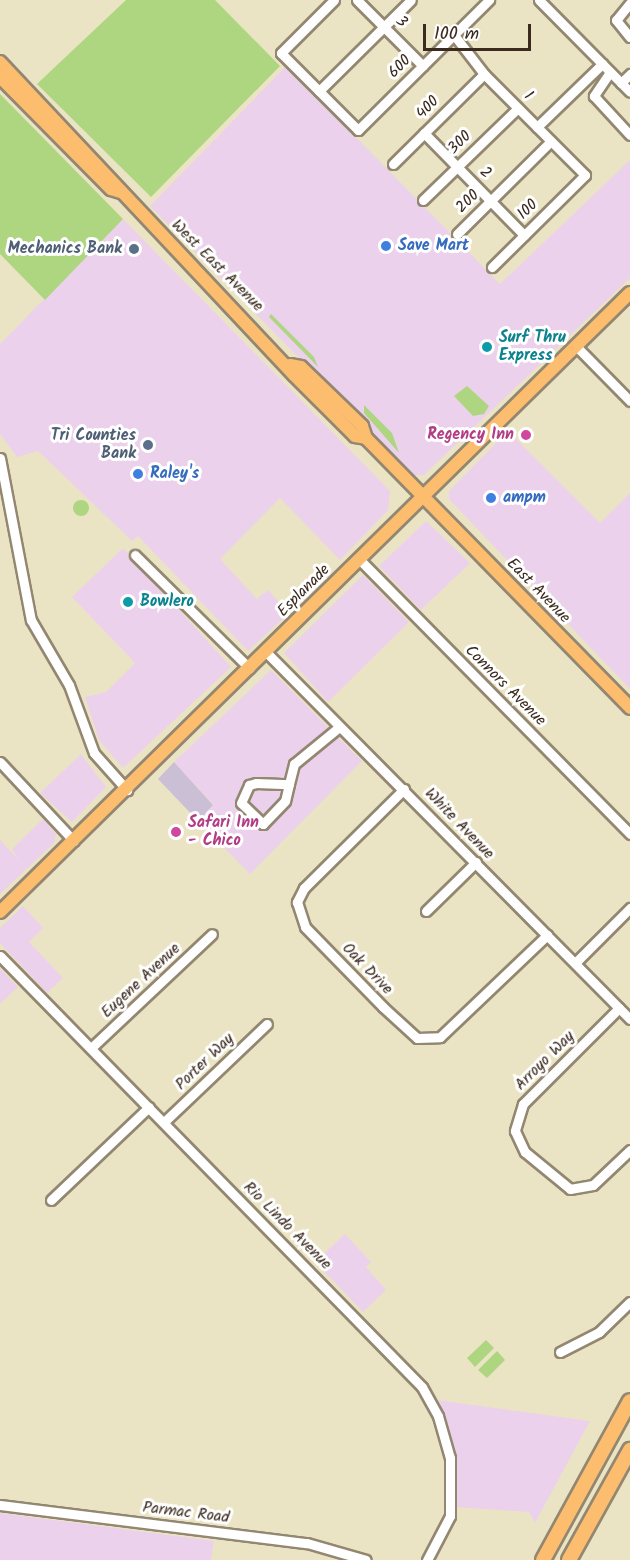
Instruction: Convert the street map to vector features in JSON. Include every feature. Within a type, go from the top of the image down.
[{"type":"highway","points":[[543,1560],[630,1401]]},
{"type":"highway","points":[[569,1560],[630,1450]]},
{"type":"main road","name":"West East Avenue","points":[[0,62],[118,181],[121,192]]},
{"type":"main road","name":"West East Avenue","points":[[0,77],[111,189],[121,192],[290,365],[355,436],[366,438],[423,497]]},
{"type":"main road","name":"Esplanade","points":[[0,912],[127,790],[630,293]]},
{"type":"main road","name":"East Avenue","points":[[423,497],[630,708]]},
{"type":"street","points":[[334,0],[281,53],[319,91],[411,0]]},
{"type":"street","name":"3","points":[[357,0],[423,66]]},
{"type":"street","name":"600","points":[[319,91],[357,130],[489,0]]},
{"type":"street","points":[[541,0],[630,92]]},
{"type":"street","points":[[630,3],[616,20],[630,37]]},
{"type":"street","name":"1","points":[[454,35],[484,74],[585,175]]},
{"type":"street","points":[[537,127],[602,64]]},
{"type":"street","points":[[610,72],[594,96],[630,135]]},
{"type":"street","name":"400","points":[[393,164],[484,74]]},
{"type":"street","points":[[621,83],[630,74]]},
{"type":"street","name":"300","points":[[423,200],[518,108]]},
{"type":"street","name":"2","points":[[424,134],[524,235]]},
{"type":"street","name":"200","points":[[457,234],[551,141]]},
{"type":"street","name":"100","points":[[492,267],[585,175]]},
{"type":"street","points":[[576,346],[630,401]]},
{"type":"street","points":[[0,458],[30,620],[69,685],[94,753],[127,790]]},
{"type":"street","points":[[135,555],[249,669]]},
{"type":"street","name":"Connors Avenue","points":[[360,560],[630,834]]},
{"type":"street","name":"White Avenue","points":[[266,652],[630,1019]]},
{"type":"street","points":[[289,784],[249,785],[241,802],[263,824],[285,801],[294,764],[339,727]]},
{"type":"street","points":[[0,762],[74,841]]},
{"type":"street","name":"Oak Drive","points":[[404,789],[304,888],[297,902],[305,927],[366,990],[412,1036],[435,1038],[546,935]]},
{"type":"street","points":[[426,911],[476,862]]},
{"type":"street","points":[[574,963],[630,908]]},
{"type":"street","name":"Eugene Avenue","points":[[91,1048],[212,934]]},
{"type":"street","name":"Rio Lindo Avenue","points":[[0,956],[397,1358],[429,1398],[450,1458],[450,1516],[427,1560]]},
{"type":"street","name":"Arroyo Way","points":[[619,1008],[523,1104],[514,1131],[525,1152],[570,1189],[593,1185],[630,1150]]},
{"type":"street","name":"Porter Way","points":[[164,1122],[267,1024]]},
{"type":"street","points":[[51,1200],[149,1107]]},
{"type":"street","points":[[560,1352],[599,1332],[630,1302]]},
{"type":"street","name":"Parmac Road","points":[[0,1505],[307,1543],[366,1560]]},
{"type":"shaded area","points":[[286,66],[500,284],[630,160],[630,278],[424,475],[414,475],[150,206]]},
{"type":"shaded area","points":[[123,219],[390,491],[388,510],[340,560],[280,498],[220,559],[257,599],[268,590],[289,613],[248,651],[138,536],[132,541],[38,451],[17,457],[0,434],[0,344]]},
{"type":"shaded area","points":[[508,431],[600,523],[630,493],[630,689],[449,499],[449,491]]},
{"type":"shaded area","points":[[426,521],[470,563],[421,610],[379,566]]},
{"type":"shaded area","points":[[123,548],[231,667],[123,768],[99,740],[85,697],[106,692],[135,663],[72,597]]},
{"type":"shaded area","points":[[363,575],[409,622],[328,702],[284,653]]},
{"type":"shaded area","points":[[271,670],[362,761],[250,874],[198,821],[213,804],[174,762]]},
{"type":"shaded area","points":[[81,754],[106,787],[72,822],[40,793]]},
{"type":"shaded area","points":[[174,762],[213,805],[198,821],[158,779]]},
{"type":"shaded area","points":[[43,819],[56,834],[54,843],[0,894],[0,840],[19,860],[12,849]]},
{"type":"shaded area","points":[[23,906],[43,928],[29,942],[63,978],[47,993],[0,943],[0,928]]},
{"type":"shaded area","points":[[0,968],[18,987],[0,1004]]},
{"type":"shaded area","points":[[345,1234],[371,1262],[366,1267],[386,1290],[363,1312],[315,1262]]},
{"type":"shaded area","points":[[436,1400],[590,1421],[535,1523],[529,1512],[455,1507],[452,1441]]},
{"type":"shaded area","points":[[0,1513],[214,1541],[211,1560],[0,1560]]},
{"type":"green space","points":[[126,0],[215,0],[280,66],[151,197],[37,84]]},
{"type":"green space","points":[[0,94],[123,219],[45,300],[0,254]]},
{"type":"green space","points":[[271,314],[314,357],[318,367],[269,317]]},
{"type":"green space","points":[[467,386],[489,406],[484,414],[473,416],[454,396]]},
{"type":"green space","points":[[364,405],[392,433],[399,453],[364,413]]},
{"type":"green space","points":[[78,500],[84,500],[89,508],[87,514],[78,516],[73,511],[73,505]]},
{"type":"green space","points":[[486,1340],[494,1348],[475,1367],[467,1358]]},
{"type":"green space","points":[[497,1351],[505,1360],[487,1378],[478,1370]]},
{"type":"place","name":"Save Mart","points":[[386,246]]},
{"type":"place","name":"Mechanics Bank","points":[[134,249]]},
{"type":"place","name":"Surf Thru Express","points":[[487,347]]},
{"type":"place","name":"Regency Inn","points":[[526,435]]},
{"type":"place","name":"Tri Counties Bank","points":[[148,445]]},
{"type":"place","name":"Raley's","points":[[138,474]]},
{"type":"place","name":"ampm","points":[[491,498]]},
{"type":"place","name":"Bowlero","points":[[128,602]]},
{"type":"place","name":"Safari Inn - Chico","points":[[176,832]]}]
